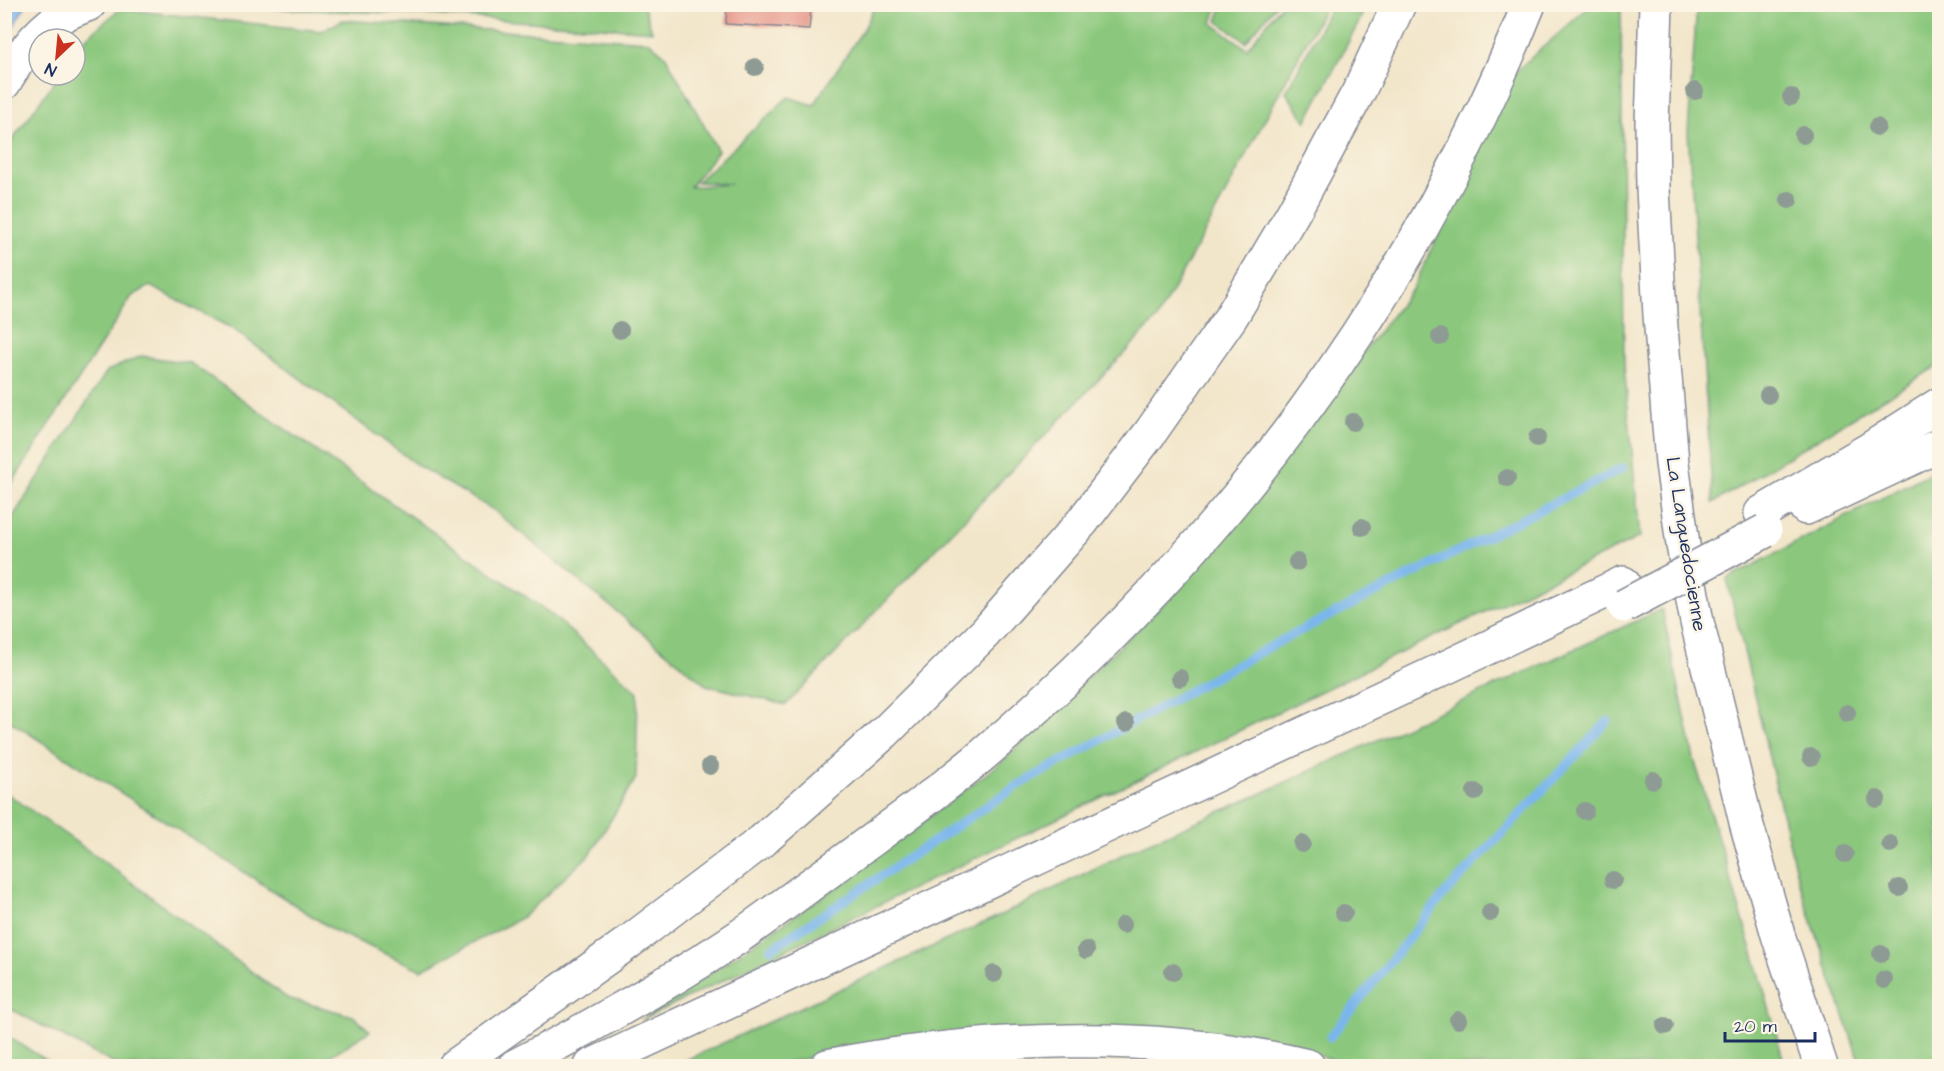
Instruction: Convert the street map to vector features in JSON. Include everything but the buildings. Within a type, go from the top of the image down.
[{"type":"main road","points":[[455,1066],[630,942],[762,841],[884,733],[985,633],[1082,522],[1150,433],[1231,317],[1293,213],[1359,91],[1399,4]]},
{"type":"main road","points":[[515,1066],[599,1022],[736,938],[887,829],[983,755],[1098,650],[1164,582],[1231,506],[1286,436],[1380,301],[1419,236],[1452,174],[1529,4]]},
{"type":"main road","name":"La Languedocienne","points":[[1656,4],[1653,189],[1672,463],[1683,545],[1697,622],[1747,826],[1778,935],[1821,1066]]},
{"type":"main road","points":[[4,83],[34,38],[75,10]]},
{"type":"main road","points":[[633,1066],[906,942],[1624,594],[1763,522],[1940,404]]},
{"type":"main road","points":[[1802,510],[1940,427]]},
{"type":"main road","points":[[1763,522],[1802,510],[1940,446]]},
{"type":"main road","points":[[591,1066],[1428,676],[1624,594]]},
{"type":"main road","points":[[827,1066],[974,1046],[1087,1042],[1179,1046],[1231,1052],[1308,1066]]},
{"type":"green space","points":[[1223,4],[1276,5],[1246,42],[1217,21]]},
{"type":"green space","points":[[169,5],[643,5],[652,31],[421,14]]},
{"type":"green space","points":[[875,5],[1218,5],[1212,23],[1247,49],[1281,5],[1326,5],[1156,320],[786,705],[706,685],[492,509],[420,467],[233,329],[150,286],[132,296],[5,494],[5,150],[50,87],[87,87],[87,37],[120,9],[322,31],[343,20],[648,41],[665,55],[718,151],[690,187],[731,184],[697,182],[788,97],[814,105],[866,25]]},
{"type":"green space","points":[[1332,5],[1366,5],[1306,122],[1286,92]]},
{"type":"green space","points":[[1591,5],[1621,5],[1624,365],[1640,537],[641,1020],[834,889],[1003,761],[1186,581],[1413,288],[1515,72]]},
{"type":"green space","points":[[1697,5],[1940,5],[1939,365],[1713,503],[1688,132]]},
{"type":"green space","points":[[141,356],[190,363],[551,614],[638,692],[636,778],[591,853],[523,917],[421,970],[335,931],[5,718],[5,529],[107,371]]},
{"type":"green space","points":[[1939,468],[1939,1066],[1861,1066],[1798,880],[1727,579]]},
{"type":"green space","points":[[1662,609],[1694,759],[1785,1066],[1356,1066],[1316,1055],[879,1045],[765,1066],[673,1066],[1003,914],[1138,847],[1260,794]]},
{"type":"green space","points":[[5,792],[103,861],[287,998],[353,1016],[370,1031],[314,1066],[118,1066],[5,1006]]},
{"type":"green space","points":[[5,1035],[53,1064],[52,1066],[5,1066]]},
{"type":"water","points":[[4,5],[26,5],[5,40]]},
{"type":"waterway","points":[[771,949],[1017,786],[1284,639],[1623,468]]},
{"type":"waterway","points":[[1330,1037],[1442,897],[1608,721]]}]
